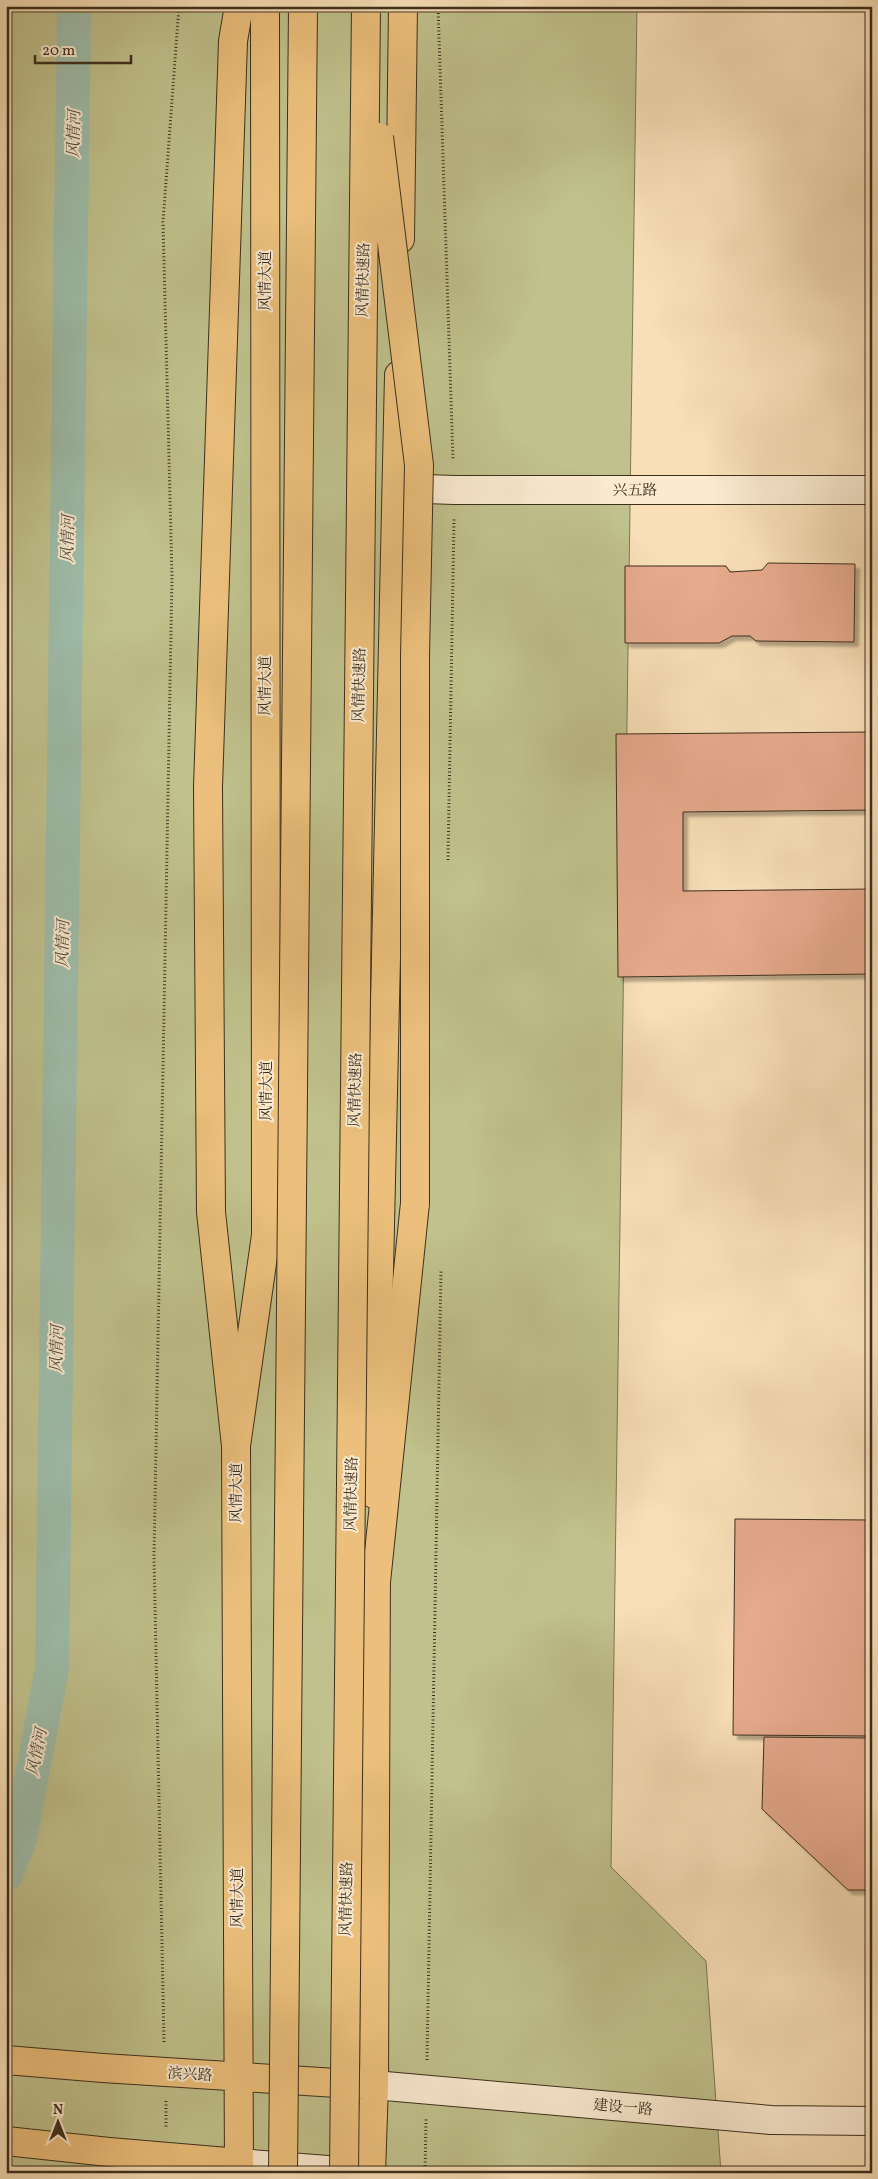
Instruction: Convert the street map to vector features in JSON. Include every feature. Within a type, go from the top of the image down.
[{"type":"main road","points":[[236,1446],[211,1212],[208,787],[233,41],[239,6]]},
{"type":"main road","name":"风情大道","points":[[239,2168],[237,2077],[236,1446],[266,1235],[265,6]]},
{"type":"main road","points":[[283,2173],[302,6]]},
{"type":"main road","points":[[371,2173],[374,2086],[375,1477],[398,488],[403,6]]},
{"type":"main road","points":[[366,16],[419,466],[415,656],[415,1203],[376,1582]]},
{"type":"main road","name":"风情快速路","points":[[344,2173],[366,16]]},
{"type":"main road","name":"兴五路","points":[[398,488],[454,490],[872,490]]},
{"type":"main road","name":"滨兴路","points":[[6,2060],[165,2073],[374,2086]]},
{"type":"main road","name":"建设一路","points":[[374,2086],[771,2120],[872,2121]]},
{"type":"main road","points":[[6,2141],[167,2157],[239,2168],[366,2173]]},
{"type":"path","points":[[167,2157],[154,1557],[172,577],[163,222],[179,6]]},
{"type":"green space","points":[[6,6],[637,6],[611,1867],[706,1961],[721,2173],[6,2173]]},
{"type":"building","points":[[768,563],[855,564],[854,642],[756,641],[750,636],[732,636],[719,643],[625,643],[625,566],[726,566],[730,572],[762,570]]},
{"type":"building","points":[[872,732],[872,810],[683,812],[683,891],[872,889],[872,974],[618,977],[616,734]]},
{"type":"building","points":[[735,1519],[872,1520],[872,1736],[733,1735]]},
{"type":"building","points":[[764,1737],[872,1738],[872,1890],[848,1890],[762,1809]]},
{"type":"waterway","name":"风情河","points":[[6,1875],[20,1838],[52,1669],[74,6]]}]
